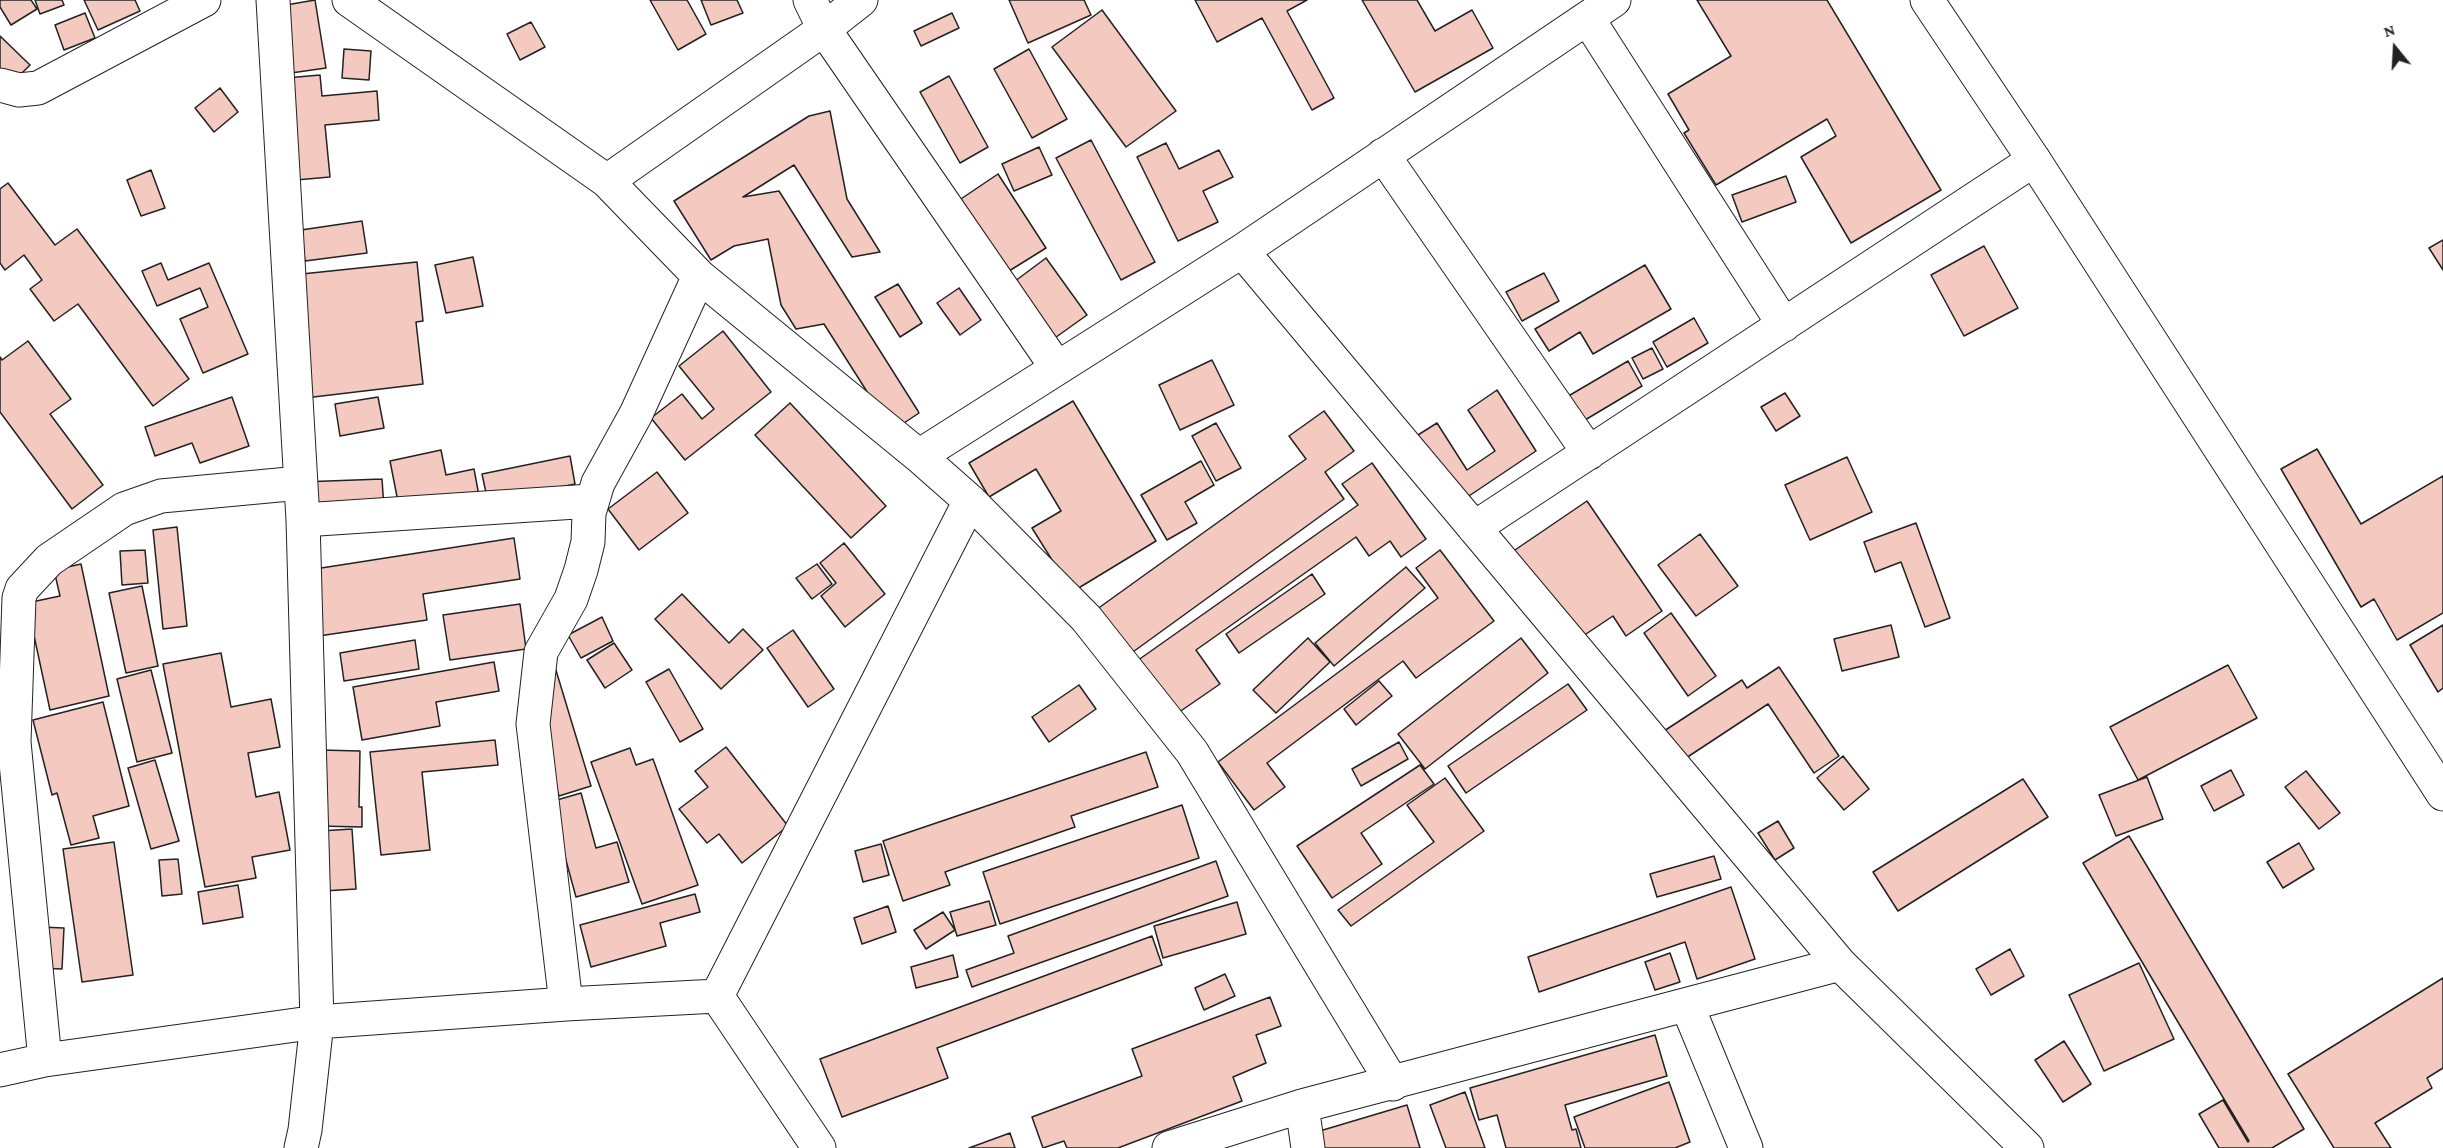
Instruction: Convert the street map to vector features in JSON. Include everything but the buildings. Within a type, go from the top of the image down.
[{"type":"street","points":[[0,85],[19,90],[38,88],[204,0]]},
{"type":"street","points":[[273,0],[303,520],[317,1022],[305,1131],[301,1148]]},
{"type":"street","points":[[349,0],[607,181],[699,276],[919,456],[970,501],[1086,618],[1191,752],[1393,1084]]},
{"type":"street","points":[[810,0],[824,29],[1057,368]]},
{"type":"street","points":[[607,181],[824,29],[861,0]]},
{"type":"street","points":[[919,456],[1242,251],[1614,0]]},
{"type":"street","points":[[1927,0],[2034,160],[2443,794]]},
{"type":"street","points":[[1588,19],[1784,325]]},
{"type":"street","points":[[1383,155],[1589,453]]},
{"type":"street","points":[[1474,528],[2034,160]]},
{"type":"street","points":[[1242,251],[1840,964],[2027,1148]]},
{"type":"street","points":[[566,1004],[533,710],[541,652],[572,599],[588,542],[591,501],[598,483],[636,414],[699,276]]},
{"type":"street","points":[[45,1060],[7,744],[19,598],[22,589],[49,560],[124,509],[161,496],[300,483]]},
{"type":"street","points":[[303,520],[591,501]]},
{"type":"street","points":[[717,996],[970,501]]},
{"type":"street","points":[[1169,1148],[1302,1106],[1393,1084],[1840,964]]},
{"type":"street","points":[[0,1070],[45,1060],[317,1022],[566,1004],[717,996]]},
{"type":"street","points":[[717,996],[819,1148]]},
{"type":"street","points":[[1687,1005],[1746,1148]]},
{"type":"street","points":[[1302,1106],[1308,1148]]}]
